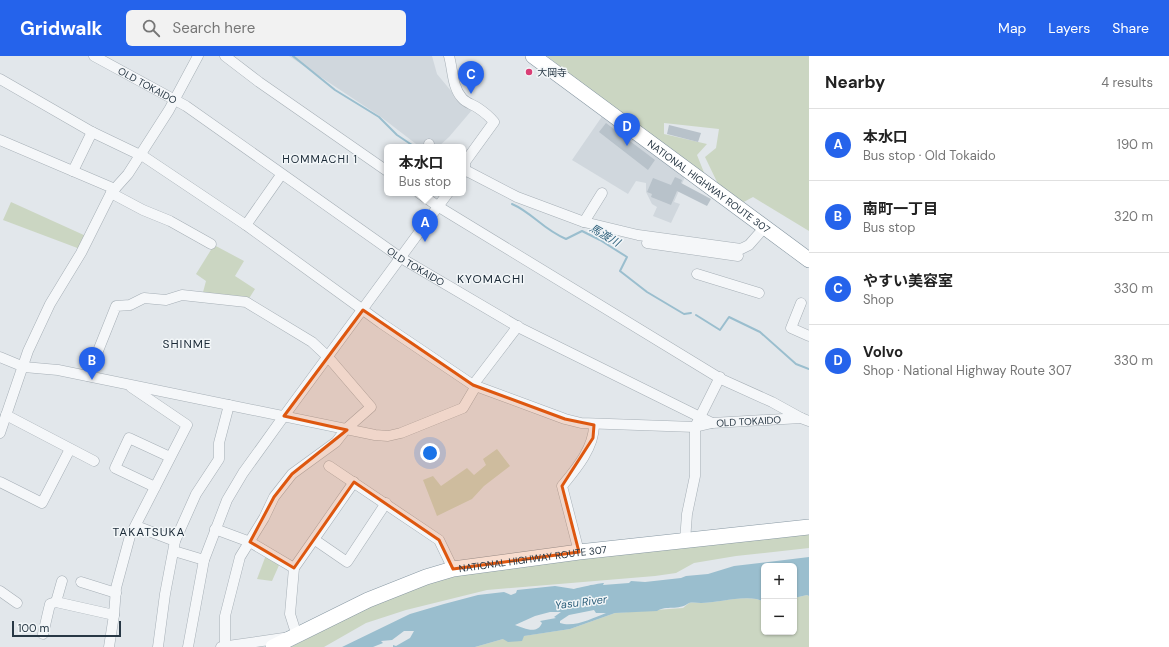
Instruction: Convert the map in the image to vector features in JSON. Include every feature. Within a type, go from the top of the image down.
[{"type":"highway","name":"NATIONAL HIGHWAY ROUTE 307","points":[[533,56],[809,260]]},
{"type":"highway","name":"NATIONAL HIGHWAY ROUTE 307","points":[[273,647],[298,636],[368,600],[426,576],[453,569],[579,552],[809,527]]},
{"type":"street","name":"OLD TOKAIDO","points":[[94,56],[175,99],[401,258],[518,326],[697,422]]},
{"type":"street","points":[[0,433],[41,323],[81,253],[113,191],[128,174],[140,155],[175,99],[198,56]]},
{"type":"street","points":[[225,56],[259,82],[384,169]]},
{"type":"street","points":[[449,56],[455,85],[459,94],[467,102],[487,114],[494,122],[466,161]]},
{"type":"street","name":"OLD TOKAIDO","points":[[0,79],[92,132],[140,155],[246,225],[363,310],[475,385],[565,419],[594,425],[805,420]]},
{"type":"street","points":[[73,171],[92,132]]},
{"type":"street","points":[[0,140],[73,171],[113,191],[143,210],[170,221],[212,244]]},
{"type":"street","points":[[466,172],[546,210],[584,222],[638,235],[742,249],[749,245],[764,228]]},
{"type":"street","points":[[246,225],[281,175]]},
{"type":"street","points":[[584,222],[602,193]]},
{"type":"street","points":[[423,196],[720,378],[772,402],[805,420]]},
{"type":"street","points":[[188,647],[204,560],[227,500],[243,473],[284,416],[446,196]]},
{"type":"street","points":[[638,235],[642,242],[738,256]]},
{"type":"street","points":[[697,274],[759,293]]},
{"type":"street","points":[[88,376],[116,306],[130,305],[144,298],[166,300],[182,295],[246,302],[308,339],[328,357],[372,407],[346,429],[336,442],[292,474],[274,496],[250,542],[240,557],[225,616],[223,647],[298,636],[290,614],[294,568],[315,540],[354,482]]},
{"type":"street","points":[[802,303],[791,328],[809,336]]},
{"type":"street","points":[[0,357],[24,367],[58,370],[375,435],[388,436],[401,433],[463,408],[475,385],[518,326]]},
{"type":"street","points":[[685,540],[687,514],[695,476],[697,422],[720,378]]},
{"type":"street","points":[[109,647],[116,593],[130,536],[187,425],[126,384]]},
{"type":"street","points":[[158,647],[174,546],[196,494],[218,459],[219,444],[229,405]]},
{"type":"street","points":[[6,415],[94,462]]},
{"type":"street","points":[[579,552],[562,486],[594,438],[594,425]]},
{"type":"street","points":[[155,488],[115,468],[130,438],[170,457]]},
{"type":"street","points":[[0,482],[42,503],[70,449]]},
{"type":"street","points":[[329,466],[439,540],[453,569]]},
{"type":"street","points":[[315,540],[347,562],[386,503]]},
{"type":"street","points":[[136,526],[204,560]]},
{"type":"street","points":[[215,529],[250,542],[294,568]]},
{"type":"street","points":[[56,602],[62,581]]},
{"type":"street","points":[[81,582],[116,593]]},
{"type":"street","points":[[0,591],[16,602]]},
{"type":"street","points":[[43,634],[50,604],[56,602],[114,614]]},
{"type":"highlighted area","points":[[363,310],[473,385],[565,419],[594,425],[593,438],[562,486],[579,552],[453,569],[439,540],[354,482],[294,568],[250,542],[274,497],[292,474],[347,430],[284,416]]},
{"type":"shaded area","points":[[289,56],[432,56],[437,74],[461,103],[472,110],[441,144],[416,144],[381,117]]},
{"type":"shaded area","points":[[603,115],[685,177],[674,202],[680,204],[671,223],[653,216],[657,207],[652,204],[646,192],[646,183],[636,181],[628,194],[572,160]]},
{"type":"green space","points":[[547,56],[809,56],[809,231],[753,197],[740,204],[718,184],[705,157],[716,148],[719,129],[664,123],[664,134],[707,144],[697,155],[705,175],[628,121]]},
{"type":"green space","points":[[11,202],[86,236],[80,249],[3,220]]},
{"type":"green space","points":[[214,245],[244,261],[235,276],[255,289],[248,300],[202,296],[206,281],[196,274]]},
{"type":"green space","points":[[497,449],[510,466],[484,486],[472,499],[437,516],[423,480],[433,476],[441,486],[467,468],[474,475],[486,465],[483,459]]},
{"type":"green space","points":[[809,532],[809,548],[736,556],[694,563],[676,573],[655,576],[487,590],[406,610],[366,623],[324,647],[291,647],[379,602],[445,578],[478,571]]},
{"type":"green space","points":[[266,555],[280,563],[272,581],[257,579]]},
{"type":"green space","points":[[807,595],[809,596],[809,647],[475,647],[503,639],[570,629],[615,613],[683,608],[689,603],[708,603],[742,598],[761,600],[761,635],[797,635],[797,597]]},
{"type":"water","name":"Yasu River","points":[[809,557],[809,596],[807,595],[797,597],[797,563],[761,563],[761,600],[742,598],[708,603],[689,603],[681,607],[664,608],[657,611],[615,613],[570,629],[524,636],[522,641],[508,642],[503,639],[475,647],[393,647],[393,645],[396,646],[410,638],[414,631],[404,631],[392,640],[381,641],[383,643],[373,647],[342,647],[410,614],[478,595],[504,592],[511,595],[516,593],[517,590],[555,586],[574,589],[602,583],[604,583],[603,585],[629,583],[631,581],[645,582],[708,574],[734,566]],"holes":[[[594,610],[596,613],[606,613],[577,623],[560,623],[560,621],[569,615]],[[550,612],[561,612],[554,617],[556,618],[540,621],[542,623],[540,627],[534,630],[515,625],[535,616]]]},
{"type":"building","points":[[606,123],[655,160],[648,170],[599,132]]},
{"type":"building","points":[[669,125],[701,133],[698,142],[667,134]]},
{"type":"building","points":[[675,177],[682,180],[681,183],[711,199],[707,206],[677,191],[671,205],[651,197],[652,194],[647,192],[653,178],[671,185]]},
{"type":"waterway","name":"馬渡川","points":[[293,56],[335,90],[379,117],[397,135],[410,144]]},
{"type":"waterway","name":"馬渡川","points":[[512,204],[526,212],[550,231],[566,239],[582,231],[600,240],[627,257],[620,271],[647,292],[684,314],[691,313]]},
{"type":"waterway","name":"馬渡川","points":[[696,315],[720,330],[729,317],[760,332],[796,364],[809,369]]},
{"type":"place","name":"大岡寺","points":[[529,72]]},
{"type":"place","name":"やすい美容室","points":[[471,94]]},
{"type":"place","name":"Volvo","points":[[627,146]]},
{"type":"place","name":"本水口","points":[[425,242]]},
{"type":"place","name":"南町一丁目","points":[[92,380]]},
{"type":"district","name":"HOMMACHI 1","points":[[320,159]]},
{"type":"district","name":"KYOMACHI","points":[[491,279]]},
{"type":"district","name":"SHINME","points":[[187,344]]},
{"type":"district","name":"TAKATSUKA","points":[[149,532]]}]
